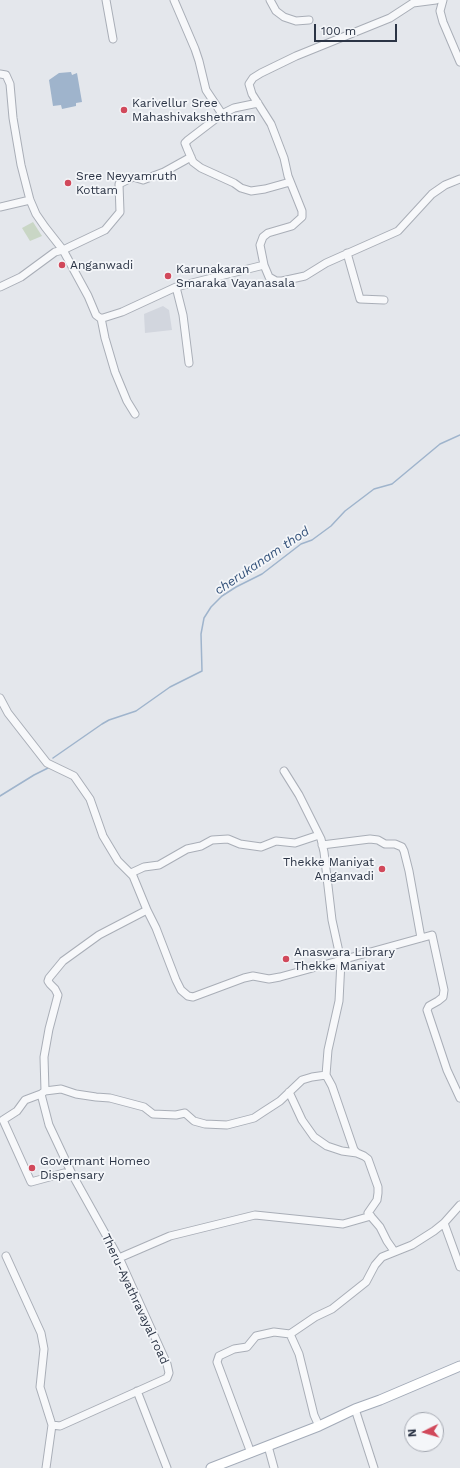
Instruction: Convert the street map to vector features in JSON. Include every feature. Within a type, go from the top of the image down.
[{"type":"main road","points":[[211,1468],[319,1426],[355,1409],[460,1366]]},
{"type":"street","points":[[106,0],[113,39]]},
{"type":"street","points":[[174,0],[200,61],[206,90],[222,114]]},
{"type":"street","points":[[270,0],[276,11],[284,17],[296,21],[309,20]]},
{"type":"street","points":[[436,0],[413,2],[390,18],[296,56],[261,73],[253,78],[249,84],[270,124],[274,137],[280,146],[290,182],[302,211],[302,217],[292,226],[268,233],[263,237],[260,245],[264,265],[269,277],[276,281],[282,281],[305,276],[326,263],[398,231],[432,194],[446,185],[460,180]]},
{"type":"street","points":[[443,0],[440,10],[443,22],[460,62]]},
{"type":"street","points":[[0,74],[6,75],[10,84],[12,118],[21,165],[30,200],[36,214],[63,250],[88,296],[96,315],[102,318],[122,312],[176,287],[264,265]]},
{"type":"street","points":[[258,102],[234,108],[222,114],[185,143],[193,162],[208,172],[234,183],[241,188],[251,191],[266,189],[290,182]]},
{"type":"street","points":[[0,287],[21,277],[55,252],[63,250],[104,230],[120,212],[119,184],[133,177],[143,180],[164,172],[191,157]]},
{"type":"street","points":[[0,207],[30,200]]},
{"type":"street","points":[[347,253],[360,299],[384,300]]},
{"type":"street","points":[[176,287],[183,315],[189,363]]},
{"type":"street","points":[[102,318],[105,338],[115,372],[127,401],[135,414]]},
{"type":"street","points":[[0,698],[8,713],[47,763],[74,776],[90,799],[103,836],[118,861],[131,874],[156,928],[176,980],[181,990],[188,996],[194,998],[244,978],[253,976],[269,979],[432,935],[444,990],[443,997],[438,1002],[429,1006],[427,1010],[447,1070],[460,1098]]},
{"type":"street","points":[[284,771],[299,795],[322,845],[327,873],[332,920],[340,961],[339,1001],[328,1050],[326,1075],[332,1086],[354,1150],[357,1153]]},
{"type":"street","points":[[131,874],[144,868],[159,865],[187,849],[201,846],[212,840],[228,839],[240,844],[261,847],[276,841],[295,843],[318,835]]},
{"type":"street","points":[[322,845],[370,839],[378,840],[385,844],[394,844],[402,847],[409,871],[422,938]]},
{"type":"street","points":[[43,1093],[44,1057],[49,1029],[58,995],[48,981],[49,978],[63,961],[99,935],[147,910]]},
{"type":"street","points":[[72,1174],[64,1173],[31,1182],[3,1120],[17,1111],[25,1100],[43,1093],[61,1089],[76,1094],[110,1098],[144,1106],[153,1114],[176,1115],[185,1113],[194,1121],[205,1124],[227,1125],[258,1115],[280,1100],[302,1080],[326,1075]]},
{"type":"street","points":[[289,1092],[302,1120],[314,1137],[333,1149],[357,1153],[364,1156],[368,1160],[378,1187],[377,1200],[368,1213],[380,1227],[394,1251]]},
{"type":"street","name":"Theru-Ayathravayal road","points":[[43,1093],[49,1125],[72,1174],[118,1258],[167,1364],[169,1373],[167,1378],[137,1391]]},
{"type":"street","points":[[250,1453],[217,1362],[219,1356],[234,1349],[248,1347],[256,1336],[274,1332],[290,1334],[315,1317],[332,1309],[366,1282],[375,1265],[382,1257],[412,1245],[444,1223],[460,1205]]},
{"type":"street","points":[[118,1258],[170,1236],[255,1215],[343,1224],[371,1216]]},
{"type":"street","points":[[444,1223],[460,1267]]},
{"type":"street","points":[[6,1256],[41,1333],[44,1349],[40,1387],[52,1425],[46,1468]]},
{"type":"street","points":[[290,1334],[299,1354],[314,1415],[319,1426]]},
{"type":"street","points":[[52,1425],[60,1426],[137,1391],[167,1468]]},
{"type":"street","points":[[355,1409],[374,1468]]},
{"type":"street","points":[[268,1446],[274,1468]]},
{"type":"shaded area","points":[[163,306],[169,310],[172,330],[145,333],[144,314]]},
{"type":"green space","points":[[33,222],[42,236],[30,241],[22,228]]},
{"type":"water","points":[[71,72],[72,75],[77,73],[82,102],[76,103],[76,106],[62,109],[61,105],[53,106],[49,80],[59,73]]},
{"type":"waterway","name":"cherukanam thod","points":[[53,758],[102,724],[109,720],[136,711],[170,687],[202,671],[201,634],[204,618],[211,607],[222,596],[262,574],[301,544],[312,540],[331,526],[345,511],[374,489],[392,484],[440,444],[460,435]]},
{"type":"waterway","name":"cherukanam thod","points":[[0,796],[48,768]]},
{"type":"place","name":"Karivellur Sree Mahashivakshethram","points":[[124,110]]},
{"type":"place","name":"Sree Neyyamruth Kottam","points":[[68,183]]},
{"type":"place","name":"Anganwadi","points":[[62,265]]},
{"type":"place","name":"Karunakaran Smaraka Vayanasala","points":[[168,276]]},
{"type":"place","name":"Thekke Maniyat Anganvadi","points":[[382,869]]},
{"type":"place","name":"Anaswara Library Thekke Maniyat","points":[[286,959]]},
{"type":"place","name":"Govermant Homeo Dispensary","points":[[32,1168]]}]
